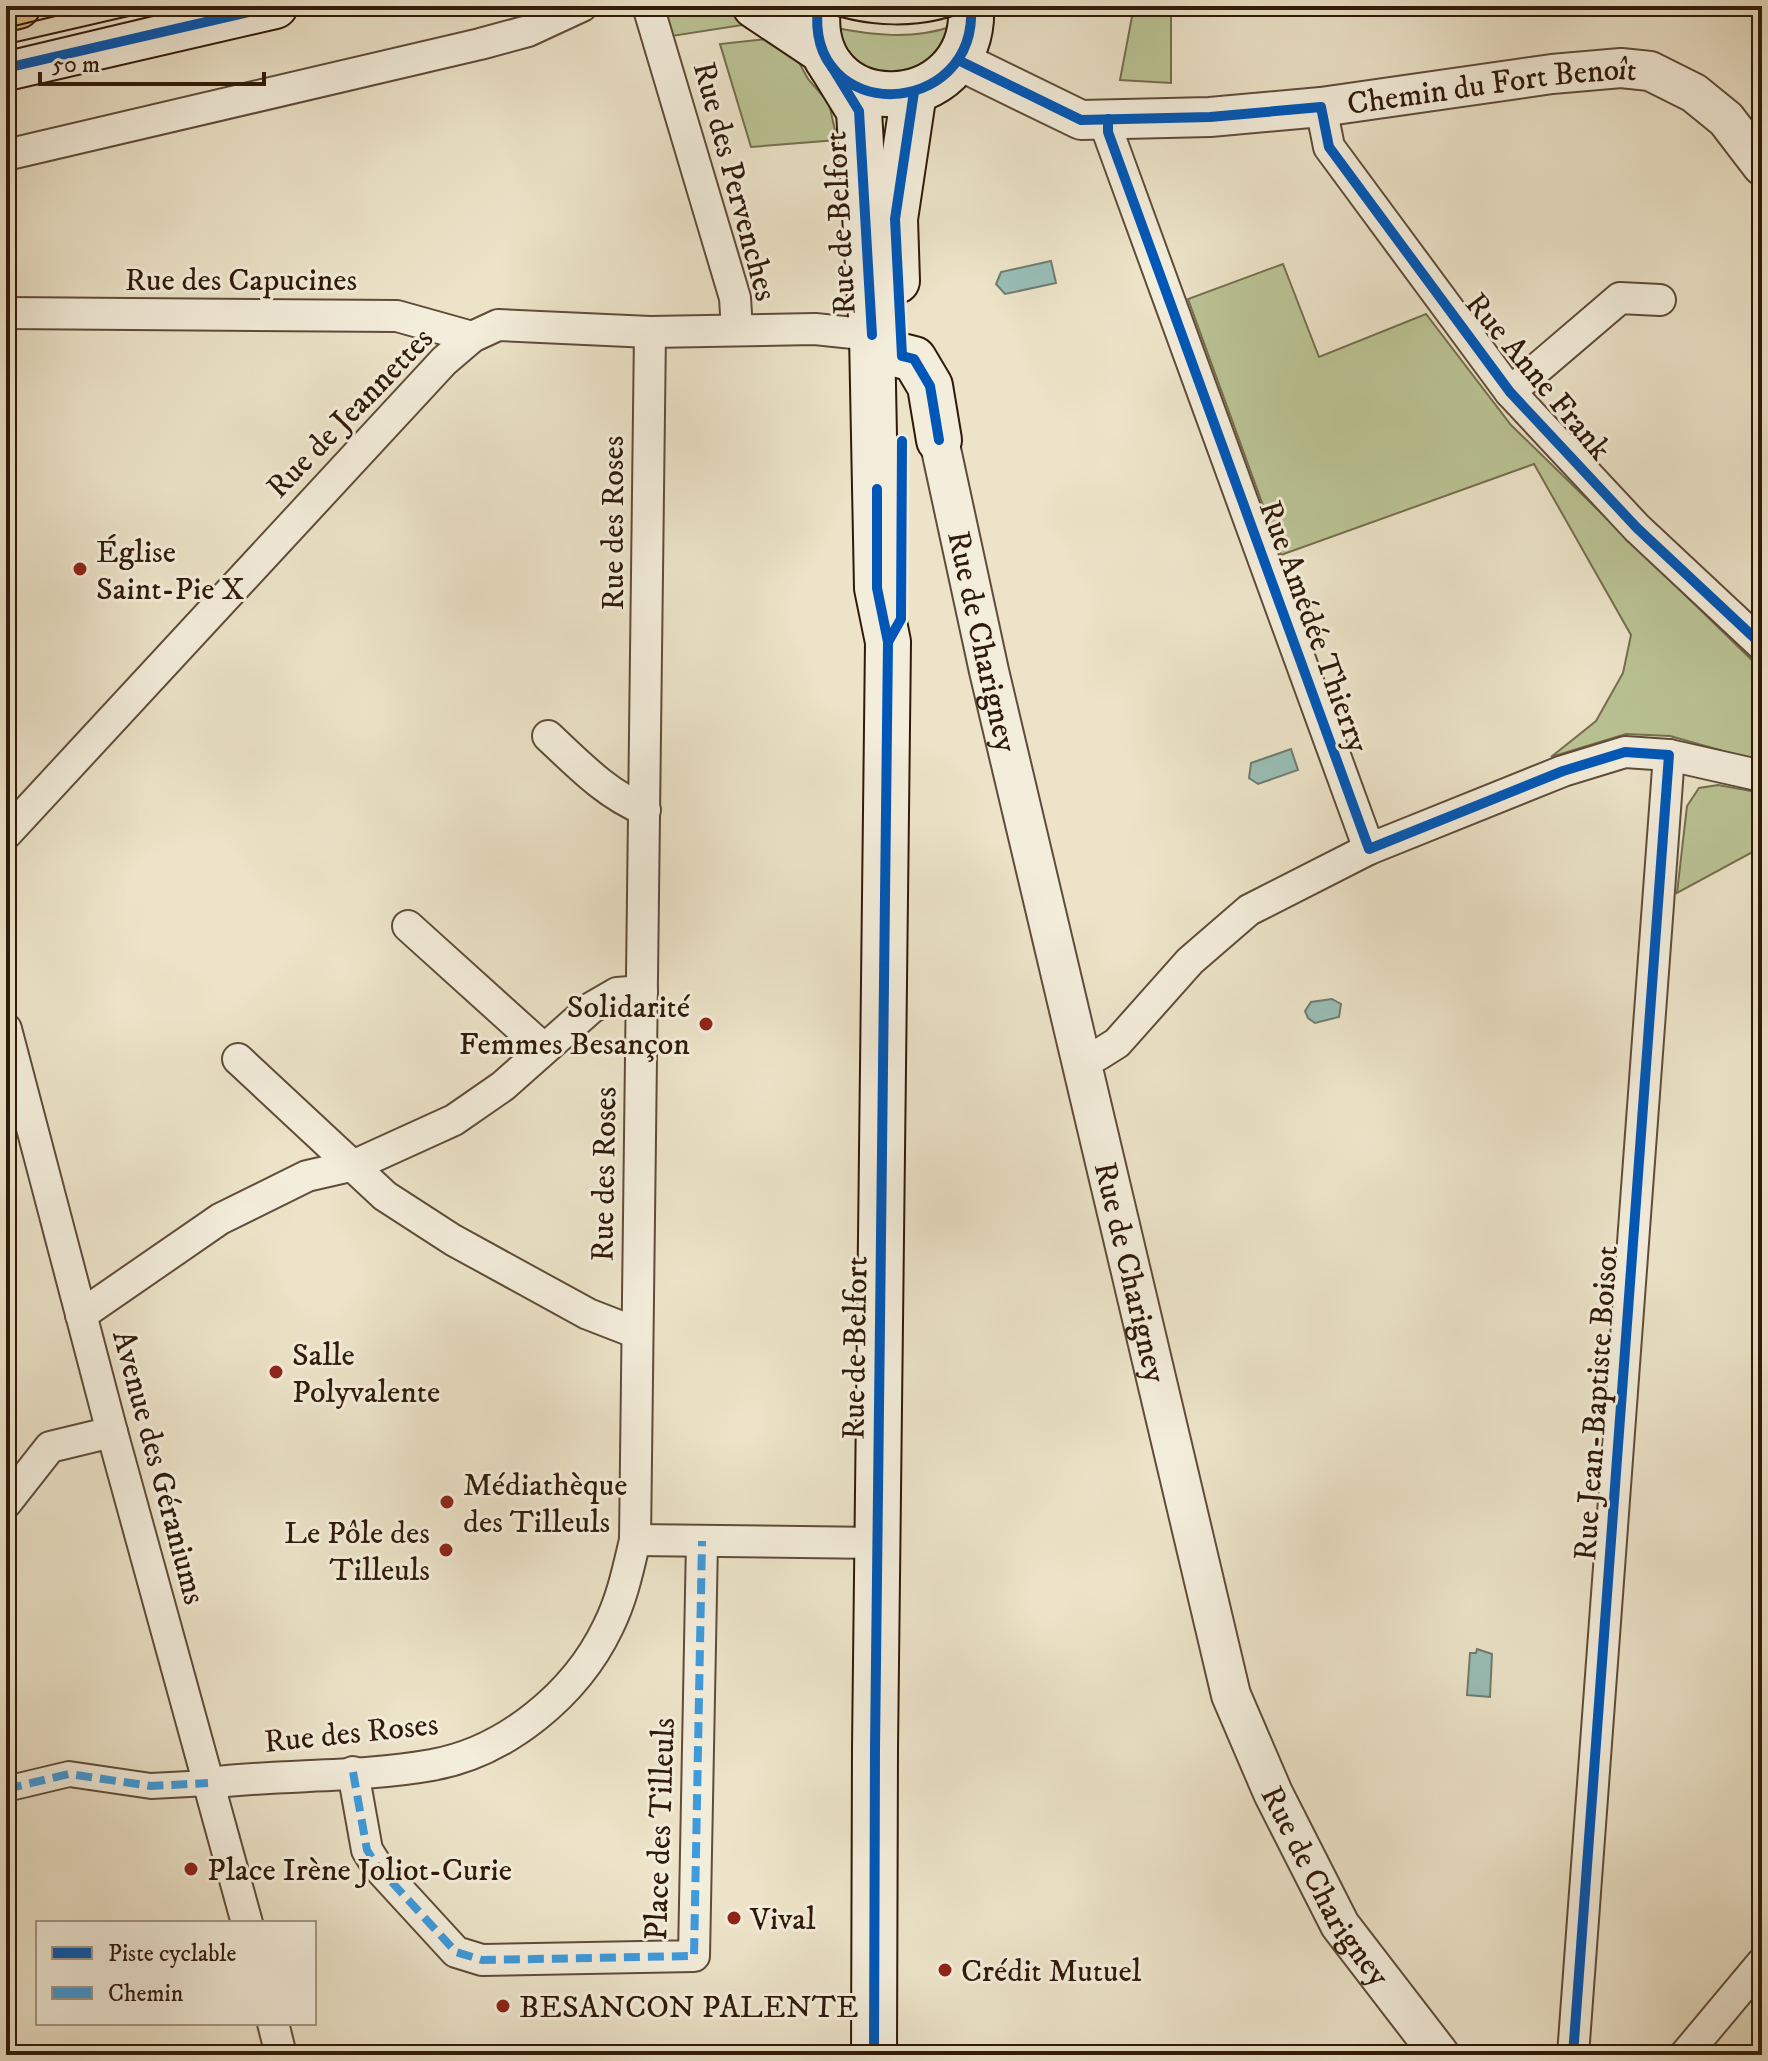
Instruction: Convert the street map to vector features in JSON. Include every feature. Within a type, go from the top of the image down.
[{"type":"main road","points":[[6,9],[18,6]]},
{"type":"main road","points":[[6,68],[275,6]]},
{"type":"main road","points":[[755,6],[827,59],[849,83],[869,93],[892,96],[914,92],[932,84],[958,60],[969,31],[971,6]]},
{"type":"main road","points":[[818,6],[815,29],[827,59]]},
{"type":"main road","name":"Rue de Belfort","points":[[827,59],[859,111],[887,346]]},
{"type":"main road","name":"Rue de Belfort","points":[[874,2055],[888,642],[877,588],[895,219],[914,92]]},
{"type":"main road","points":[[887,346],[888,340],[889,425],[920,441]]},
{"type":"main road","name":"Rue de Belfort","points":[[888,642],[901,619],[920,441]]},
{"type":"street","points":[[6,155],[480,44],[528,31],[582,6]]},
{"type":"street","name":"Rue des Pervenches","points":[[648,6],[735,298],[737,330]]},
{"type":"street","name":"Chemin du Fort Benoît","points":[[958,60],[1068,116],[1108,119],[1321,107],[1552,74],[1621,68],[1650,71],[1694,93],[1726,119],[1762,166]]},
{"type":"street","name":"Rue Anne Frank","points":[[1321,107],[1329,147],[1510,392],[1637,528],[1762,645]]},
{"type":"street","name":"Rue Amédée Thierry","points":[[1108,119],[1108,132],[1369,849]]},
{"type":"street","name":"Rue Anne Frank","points":[[1510,392],[1620,298],[1660,300]]},
{"type":"street","name":"Rue des Capucines","points":[[6,313],[397,316],[472,337]]},
{"type":"street","name":"Rue de Jeannettes","points":[[6,834],[433,372],[472,337],[498,325],[650,332],[815,329],[887,346]]},
{"type":"street","name":"Rue des Roses","points":[[6,1789],[69,1774],[151,1786],[433,1765],[475,1752],[509,1735],[545,1708],[571,1682],[607,1629],[621,1595],[635,1540],[650,332]]},
{"type":"street","name":"Rue de Charigney","points":[[920,441],[989,671],[1231,1695],[1273,1793],[1340,1925],[1440,2055]]},
{"type":"street","points":[[548,736],[606,789],[622,801],[645,810]]},
{"type":"street","points":[[1081,1060],[1098,1055],[1117,1043],[1190,961],[1249,910],[1369,849],[1563,771],[1625,752],[1669,755],[1762,776]]},
{"type":"street","name":"Rue Jean-Baptiste Boisot","points":[[1573,2055],[1669,755]]},
{"type":"street","points":[[408,926],[543,1048]]},
{"type":"street","points":[[81,1315],[220,1219],[307,1176],[355,1165],[454,1120],[503,1086],[591,1008],[617,993],[642,991]]},
{"type":"street","name":"Avenue des Géraniums","points":[[6,1029],[112,1432],[246,1921]]},
{"type":"street","points":[[238,1059],[385,1196],[453,1240],[588,1314],[637,1333]]},
{"type":"street","points":[[6,1503],[50,1447],[112,1432]]},
{"type":"street","points":[[635,1540],[878,1543]]},
{"type":"street","name":"Place des Tilleuls","points":[[353,1772],[367,1850],[377,1866],[446,1941],[466,1957],[482,1960],[694,1956],[702,1541]]},
{"type":"street","points":[[1685,2055],[1762,1963]]},
{"type":"street","points":[[274,2025],[281,2055]]},
{"type":"green space","points":[[662,6],[718,6],[749,24],[672,36]]},
{"type":"green space","points":[[1134,6],[1171,6],[1171,83],[1120,80]]},
{"type":"green space","points":[[831,27],[891,35],[921,34],[950,27],[932,61],[904,77],[854,66]]},
{"type":"green space","points":[[777,38],[790,46],[808,79],[829,103],[837,140],[751,147],[720,44]]},
{"type":"green space","points":[[1283,264],[1319,357],[1426,314],[1511,425],[1762,670],[1762,762],[1670,736],[1626,734],[1551,757],[1596,721],[1623,673],[1631,635],[1534,464],[1281,555],[1188,299]]},
{"type":"green space","points":[[1718,785],[1762,793],[1762,847],[1677,893],[1687,806],[1699,788]]},
{"type":"water","points":[[1051,261],[1056,283],[1005,294],[996,284],[1001,272]]},
{"type":"water","points":[[1291,749],[1298,770],[1258,784],[1249,778],[1251,763]]},
{"type":"water","points":[[1332,999],[1341,1004],[1339,1017],[1315,1023],[1308,1018],[1305,1011],[1311,1002]]},
{"type":"water","points":[[1477,1649],[1492,1654],[1490,1697],[1467,1695],[1470,1653],[1476,1653]]},
{"type":"tram line","points":[[6,28],[97,6]]},
{"type":"tram line","points":[[6,51],[195,6]]},
{"type":"tram line","points":[[810,6],[851,19],[894,24],[937,20],[977,6]]},
{"type":"tram line","points":[[859,6],[893,12],[940,6]]},
{"type":"marked path","points":[[353,1772],[367,1850],[377,1866],[456,1952],[482,1960],[694,1956],[702,1541]]},
{"type":"marked path","points":[[6,1789],[69,1774],[151,1786],[208,1783]]},
{"type":"cycle path","points":[[6,68],[275,6]]},
{"type":"cycle path","points":[[818,6],[821,45],[837,73],[862,89],[892,94],[922,88],[948,71],[966,44],[971,6]]},
{"type":"cycle path","points":[[958,60],[1081,120],[1210,117],[1321,107],[1329,147],[1510,392],[1637,528],[1762,645]]},
{"type":"cycle path","points":[[832,67],[859,111],[872,335]]},
{"type":"cycle path","points":[[914,92],[895,219],[902,356],[914,359],[930,386],[939,440]]},
{"type":"cycle path","points":[[1108,119],[1108,132],[1369,849],[1563,771],[1625,752],[1669,755],[1573,2055]]},
{"type":"cycle path","points":[[888,642],[901,619],[902,441]]},
{"type":"cycle path","points":[[874,2055],[888,642],[877,588],[877,489]]},
{"type":"place","name":"Église Saint-Pie X","points":[[80,569]]},
{"type":"place","name":"Solidarité Femmes Besançon","points":[[706,1024]]},
{"type":"place","name":"Salle Polyvalente","points":[[276,1372]]},
{"type":"place","name":"Médiathèque des Tilleuls","points":[[447,1502]]},
{"type":"place","name":"Le Pôle des Tilleuls","points":[[446,1550]]},
{"type":"place","name":"Place Irène Joliot-Curie","points":[[191,1869]]},
{"type":"place","name":"Vival","points":[[734,1918]]},
{"type":"place","name":"Crédit Mutuel","points":[[945,1970]]},
{"type":"place","name":"BESANCON PALENTE","points":[[503,2006]]}]
